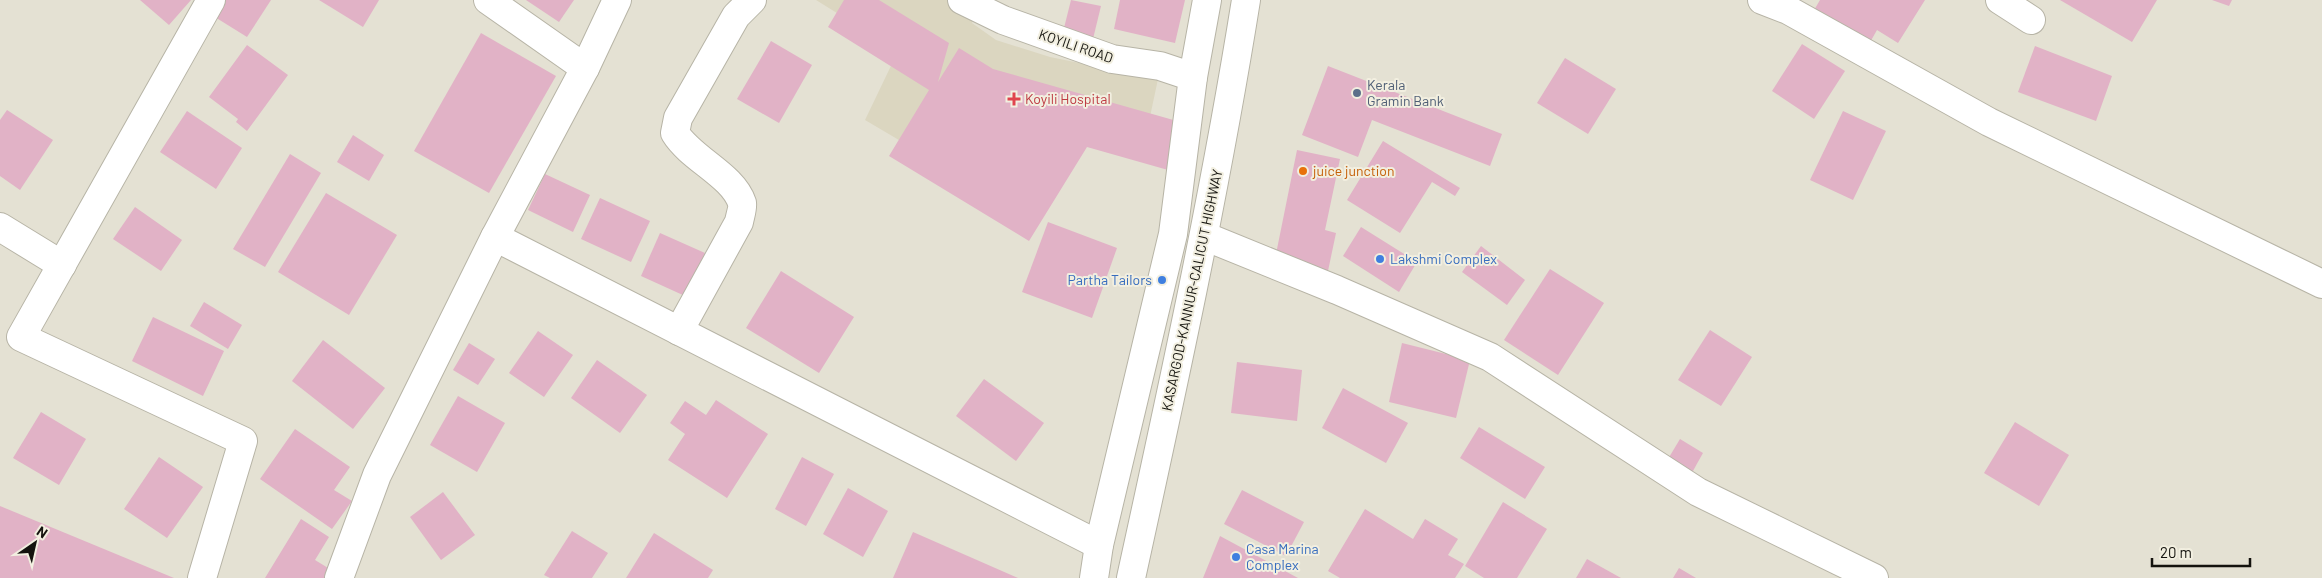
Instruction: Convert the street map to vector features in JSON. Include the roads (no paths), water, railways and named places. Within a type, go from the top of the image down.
[{"type":"main road","points":[[202,578],[243,441],[20,337],[211,0]]},
{"type":"main road","points":[[488,0],[585,68]]},
{"type":"main road","points":[[339,578],[377,475],[495,237],[585,68],[617,0]]},
{"type":"main road","points":[[679,331],[739,222],[743,205],[735,188],[682,146],[675,133],[678,118],[736,16],[752,0]]},
{"type":"main road","name":"KOYILI ROAD","points":[[962,0],[1003,20],[1112,59],[1160,66],[1193,77]]},
{"type":"main road","points":[[1094,578],[1099,545],[1173,234],[1193,77],[1207,0]]},
{"type":"main road","name":"KASARGOD-KANNUR-CALICUT HIGHWAY","points":[[1131,578],[1189,316],[1227,117],[1246,0]]},
{"type":"main road","points":[[1762,0],[1790,5],[1989,122],[2322,284]]},
{"type":"main road","points":[[2000,0],[2031,20]]},
{"type":"main road","points":[[0,227],[62,265]]},
{"type":"main road","points":[[1204,236],[1337,290],[1490,357],[1698,492],[1874,578]]},
{"type":"main road","points":[[495,237],[1099,545]]},
{"type":"place","name":"Kerala Gramin Bank","points":[[1357,93]]},
{"type":"place","name":"Koyili Hospital","points":[[1014,99]]},
{"type":"place","name":"juice junction","points":[[1303,171]]},
{"type":"place","name":"Lakshmi Complex","points":[[1380,259]]},
{"type":"place","name":"Partha Tailors","points":[[1162,280]]},
{"type":"place","name":"Casa Marina Complex","points":[[1236,557]]}]
